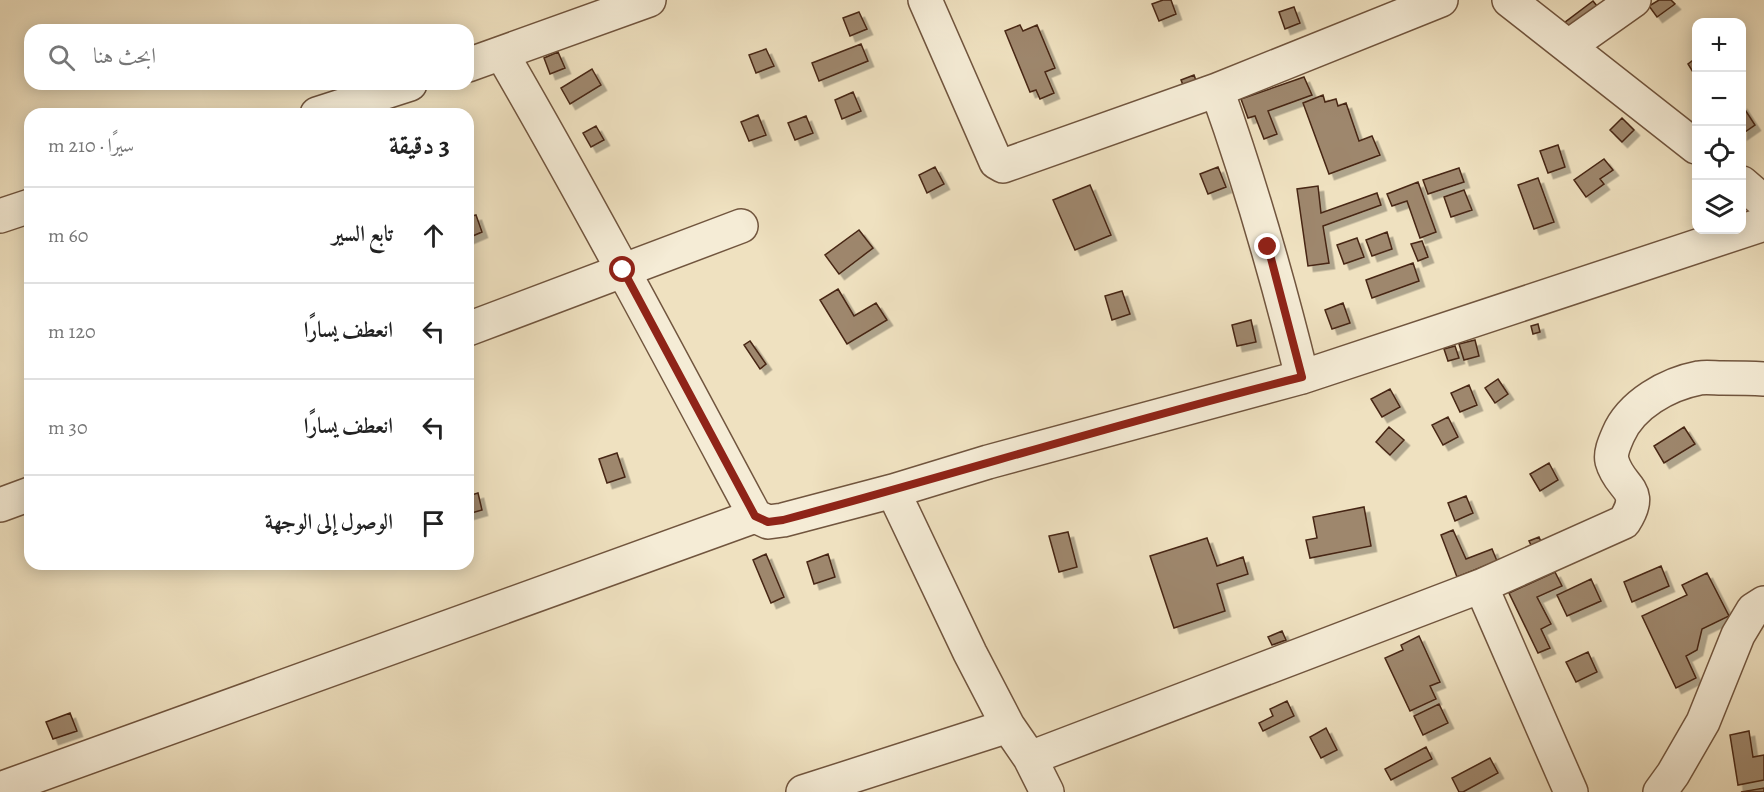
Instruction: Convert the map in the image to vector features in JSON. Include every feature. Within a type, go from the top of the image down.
[{"type":"street","points":[[474,63],[649,0]]},
{"type":"street","points":[[925,0],[996,162],[1003,166],[1217,90],[1440,0]]},
{"type":"street","points":[[1509,0],[1692,144]]},
{"type":"street","points":[[1569,46],[1634,0]]},
{"type":"street","points":[[502,54],[623,270],[755,516],[768,522],[893,491],[988,462],[1302,377],[1764,224]]},
{"type":"street","points":[[336,108],[391,90]]},
{"type":"street","points":[[1217,90],[1268,247],[1302,377]]},
{"type":"street","points":[[1746,186],[1764,202]]},
{"type":"street","points":[[0,216],[24,208]]},
{"type":"street","points":[[474,327],[741,226]]},
{"type":"street","points":[[1030,758],[1481,586],[1624,522],[1632,509],[1632,493],[1620,479],[1611,459],[1613,448],[1627,420],[1663,390],[1700,378],[1764,379]]},
{"type":"street","points":[[893,491],[970,653],[1008,726],[1030,758],[1047,792]]},
{"type":"street","points":[[0,505],[24,496]]},
{"type":"street","points":[[0,789],[755,516]]},
{"type":"street","points":[[1481,586],[1571,792]]},
{"type":"street","points":[[1660,792],[1703,722],[1738,635],[1754,610],[1764,603]]},
{"type":"street","points":[[804,792],[1008,726]]},
{"type":"building","points":[[1171,0],[1176,14],[1159,21],[1152,4]]},
{"type":"building","points":[[1659,0],[1671,0],[1675,4],[1657,17],[1649,6]]},
{"type":"building","points":[[1593,1],[1605,16],[1577,39],[1564,23]]},
{"type":"building","points":[[1294,7],[1300,23],[1285,29],[1279,12]]},
{"type":"building","points":[[859,12],[867,29],[850,36],[843,18]]},
{"type":"building","points":[[1020,25],[1023,31],[1037,25],[1055,68],[1045,72],[1054,93],[1040,99],[1036,90],[1030,92],[1005,31]]},
{"type":"building","points":[[861,44],[868,61],[819,81],[812,63]]},
{"type":"building","points":[[766,49],[774,66],[756,73],[749,55]]},
{"type":"building","points":[[558,52],[565,68],[550,74],[544,58]]},
{"type":"building","points":[[592,69],[601,85],[570,104],[561,88]]},
{"type":"building","points":[[1194,75],[1198,86],[1185,90],[1181,80]]},
{"type":"building","points":[[1304,77],[1312,95],[1268,111],[1277,134],[1264,139],[1255,116],[1248,118],[1241,99]]},
{"type":"building","points":[[853,92],[861,111],[842,119],[835,100]]},
{"type":"building","points":[[1323,95],[1325,102],[1336,99],[1338,106],[1346,103],[1359,141],[1372,136],[1380,155],[1329,174],[1303,103]]},
{"type":"building","points":[[1746,111],[1755,125],[1746,131]]},
{"type":"building","points":[[758,115],[766,135],[749,141],[741,122]]},
{"type":"building","points":[[806,116],[813,133],[795,140],[788,123]]},
{"type":"building","points":[[1622,118],[1634,130],[1622,142],[1610,130]]},
{"type":"building","points":[[596,126],[604,140],[591,147],[583,133]]},
{"type":"building","points":[[1558,145],[1565,167],[1548,173],[1540,151]]},
{"type":"building","points":[[1604,159],[1613,170],[1600,179],[1604,184],[1586,197],[1574,180]]},
{"type":"building","points":[[935,167],[944,184],[927,193],[919,175]]},
{"type":"building","points":[[1218,167],[1226,187],[1208,194],[1200,174]]},
{"type":"building","points":[[1459,168],[1464,182],[1428,194],[1423,180]]},
{"type":"building","points":[[1538,178],[1554,222],[1534,229],[1518,185]]},
{"type":"building","points":[[1418,182],[1436,232],[1420,238],[1407,201],[1392,206],[1387,194]]},
{"type":"building","points":[[1090,185],[1111,235],[1075,250],[1053,200]]},
{"type":"building","points":[[1318,186],[1321,213],[1377,193],[1381,205],[1323,226],[1329,263],[1308,266],[1297,189]]},
{"type":"building","points":[[1464,190],[1472,210],[1451,217],[1444,197]]},
{"type":"building","points":[[476,215],[482,232],[474,235],[474,216]]},
{"type":"building","points":[[859,230],[873,248],[839,274],[825,255]]},
{"type":"building","points":[[1387,232],[1392,249],[1372,256],[1366,240]]},
{"type":"building","points":[[1357,238],[1364,257],[1344,264],[1337,245]]},
{"type":"building","points":[[1422,241],[1428,257],[1418,261],[1411,244]]},
{"type":"building","points":[[1413,263],[1419,281],[1372,298],[1366,280]]},
{"type":"building","points":[[838,289],[854,316],[876,303],[887,320],[847,344],[820,300]]},
{"type":"building","points":[[1122,291],[1130,314],[1112,320],[1105,296]]},
{"type":"building","points":[[1343,303],[1350,323],[1332,329],[1325,310]]},
{"type":"building","points":[[1251,320],[1256,342],[1237,346],[1232,325]]},
{"type":"building","points":[[1538,324],[1540,332],[1533,334],[1531,326]]},
{"type":"building","points":[[1475,340],[1479,356],[1464,360],[1459,344]]},
{"type":"building","points":[[750,341],[766,364],[760,369],[744,345]]},
{"type":"building","points":[[1455,346],[1459,358],[1448,361],[1444,349]]},
{"type":"building","points":[[1498,379],[1508,394],[1495,403],[1485,388]]},
{"type":"building","points":[[1469,385],[1477,405],[1460,412],[1451,393]]},
{"type":"building","points":[[1390,389],[1400,407],[1382,417],[1371,399]]},
{"type":"building","points":[[1448,417],[1458,437],[1443,445],[1432,425]]},
{"type":"building","points":[[1389,427],[1404,440],[1390,455],[1376,442]]},
{"type":"building","points":[[1684,427],[1695,444],[1664,463],[1654,446]]},
{"type":"building","points":[[617,453],[625,477],[607,483],[599,459]]},
{"type":"building","points":[[1549,463],[1558,480],[1540,491],[1530,474]]},
{"type":"building","points":[[478,493],[482,510],[474,512],[474,494]]},
{"type":"building","points":[[1466,496],[1473,513],[1455,521],[1448,503]]},
{"type":"building","points":[[1364,507],[1371,546],[1310,558],[1306,540],[1317,538],[1313,517]]},
{"type":"building","points":[[1453,530],[1466,559],[1492,549],[1497,561],[1457,577],[1441,535]]},
{"type":"building","points":[[1068,532],[1077,567],[1059,572],[1049,536]]},
{"type":"building","points":[[1539,537],[1542,544],[1532,547],[1529,541]]},
{"type":"building","points":[[1207,538],[1217,566],[1243,557],[1248,574],[1217,584],[1225,611],[1174,628],[1150,556]]},
{"type":"building","points":[[766,554],[784,597],[771,603],[753,560]]},
{"type":"building","points":[[828,554],[835,577],[814,584],[807,562]]},
{"type":"building","points":[[1661,566],[1669,586],[1632,602],[1624,582]]},
{"type":"building","points":[[1555,572],[1562,586],[1537,597],[1551,624],[1541,629],[1550,648],[1538,653],[1509,593]]},
{"type":"building","points":[[1707,573],[1729,616],[1702,629],[1697,650],[1686,656],[1696,678],[1676,688],[1642,616],[1687,595],[1682,585]]},
{"type":"building","points":[[1591,579],[1601,601],[1567,616],[1557,595]]},
{"type":"building","points":[[1282,631],[1286,640],[1272,645],[1268,637]]},
{"type":"building","points":[[1419,636],[1440,682],[1430,686],[1436,699],[1410,711],[1385,658],[1403,650],[1401,645]]},
{"type":"building","points":[[1588,652],[1597,672],[1576,682],[1566,662]]},
{"type":"building","points":[[1287,701],[1294,716],[1263,731],[1259,723],[1273,716],[1270,709]]},
{"type":"building","points":[[1439,704],[1448,723],[1423,735],[1414,716]]},
{"type":"building","points":[[70,713],[77,731],[53,739],[46,722]]},
{"type":"building","points":[[1326,728],[1337,750],[1321,758],[1310,737]]},
{"type":"building","points":[[1749,731],[1753,757],[1764,755],[1764,780],[1738,785],[1730,735]]},
{"type":"building","points":[[1426,747],[1432,759],[1391,780],[1385,769]]},
{"type":"building","points":[[1490,758],[1498,773],[1459,792],[1452,778]]},
{"type":"building","points":[[1764,788],[1764,792],[1741,792]]},
{"type":"route","points":[[623,270],[755,516],[768,522],[893,491],[988,462],[1302,377],[1268,247]]}]
